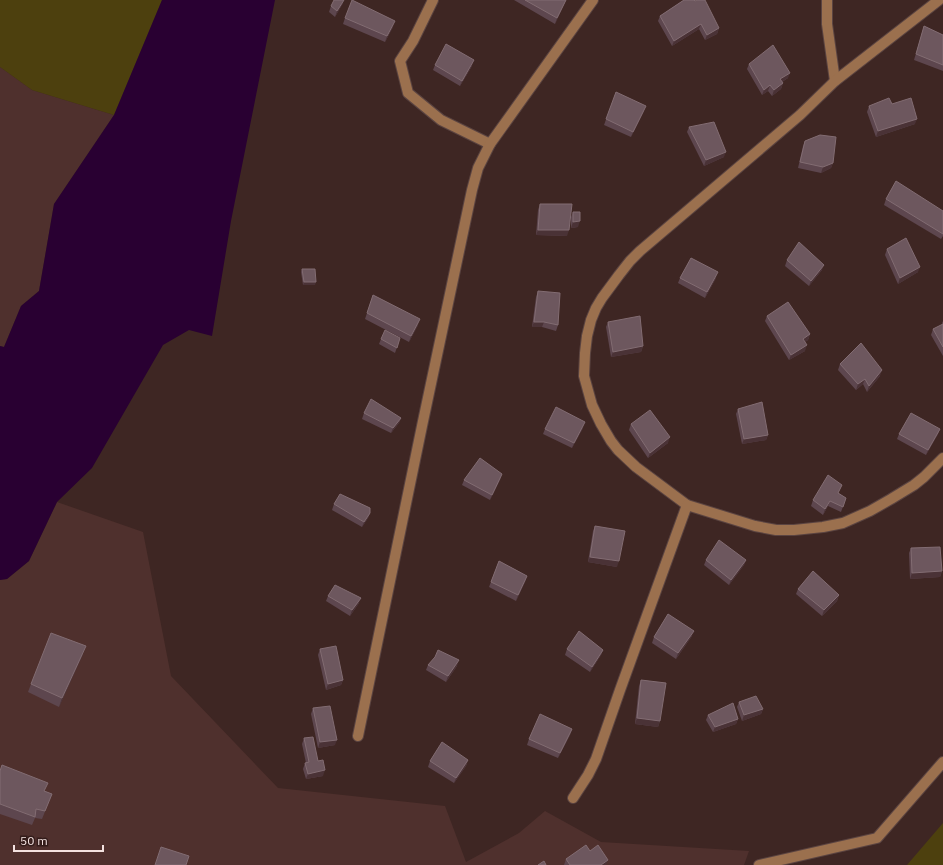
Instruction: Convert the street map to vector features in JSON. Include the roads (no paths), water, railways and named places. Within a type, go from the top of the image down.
[{"type":"street","points":[[434,0],[413,41],[400,62],[408,93],[441,120],[490,144]]},
{"type":"street","points":[[358,736],[422,426],[478,168],[490,144],[593,0]]},
{"type":"street","points":[[828,0],[827,24],[835,81]]},
{"type":"street","points":[[939,0],[835,81],[800,115],[630,261],[602,298],[591,320],[586,346],[584,376],[592,405],[601,424],[611,442],[626,459],[688,505],[755,526],[776,530],[794,530],[843,523],[870,511],[914,485],[943,458]]},
{"type":"street","points":[[573,798],[588,775],[596,759],[688,505]]},
{"type":"street","points":[[759,865],[877,838],[943,762]]}]
